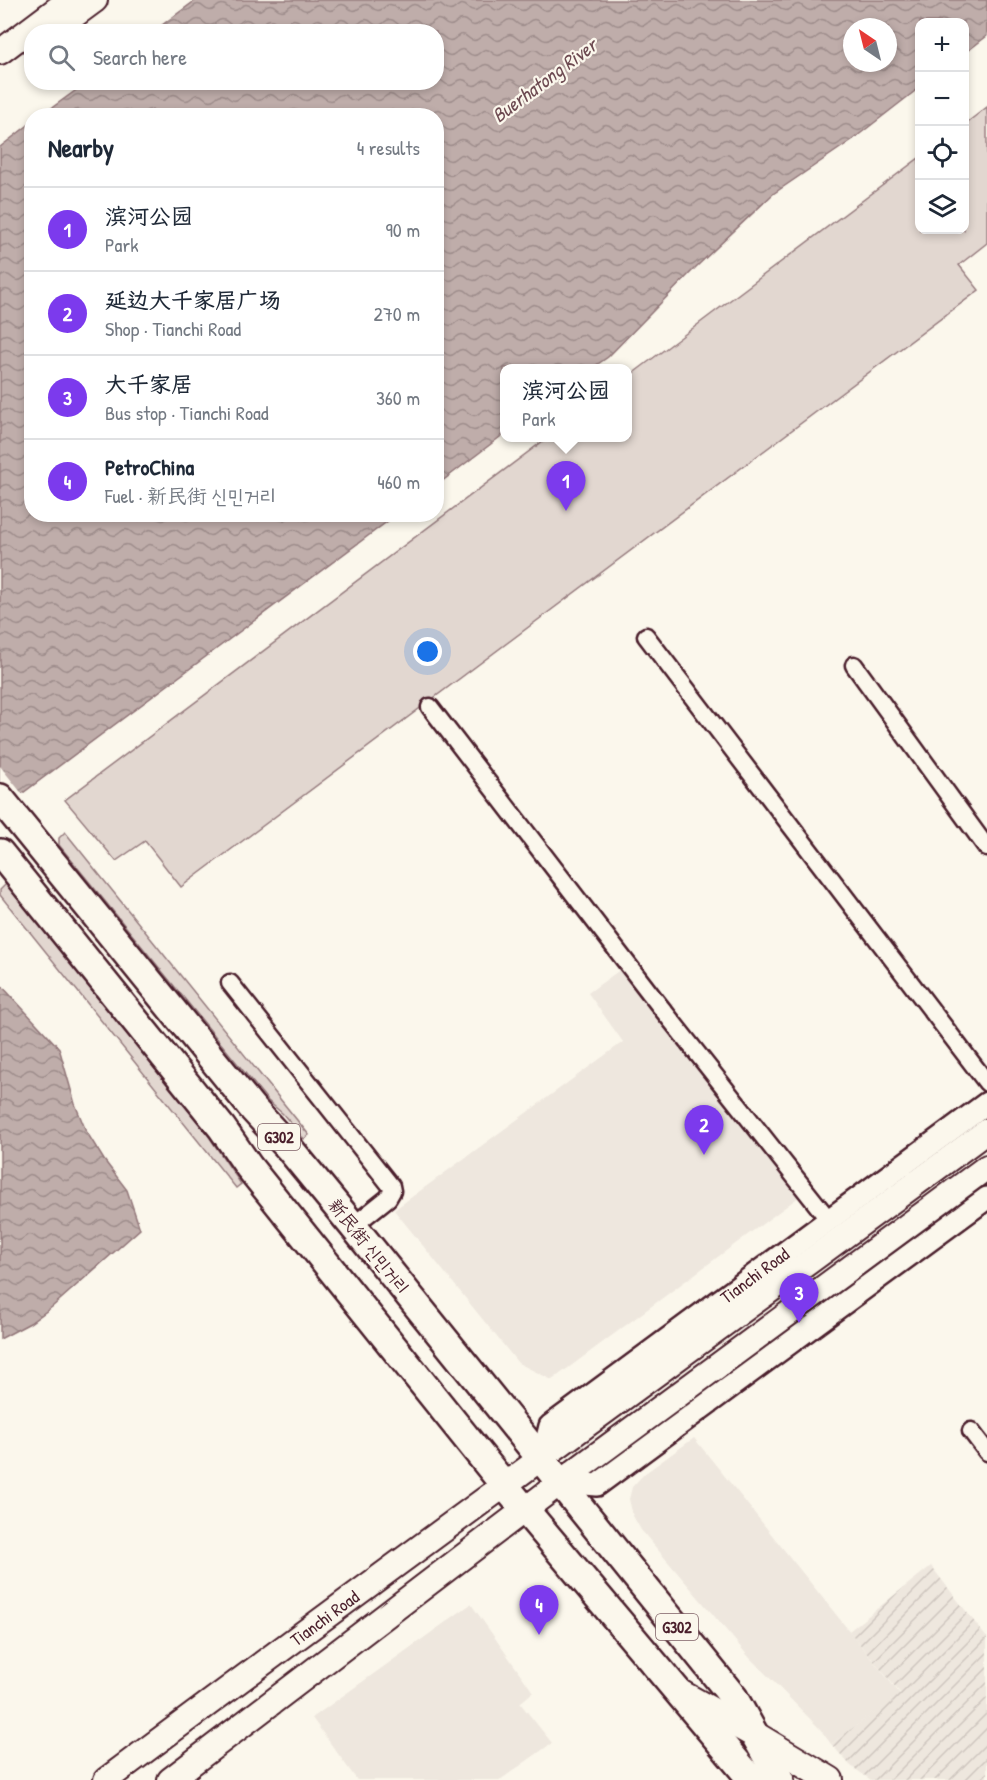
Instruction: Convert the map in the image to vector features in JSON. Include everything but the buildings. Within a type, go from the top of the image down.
[{"type":"highway","name":"新民街 신민거리","points":[[8,808],[253,1109],[290,1148],[734,1698],[780,1780]]},
{"type":"highway","points":[[5,862],[42,848]]},
{"type":"highway","name":"新民街 신민거리","points":[[5,862],[222,1128],[264,1186],[505,1486],[752,1780]]},
{"type":"main road","points":[[37,24],[69,0]]},
{"type":"main road","points":[[64,24],[95,0]]},
{"type":"main road","points":[[0,52],[24,34]]},
{"type":"main road","points":[[0,71],[24,54]]},
{"type":"main road","name":"Tianchi Road","points":[[106,1780],[295,1638],[987,1131]]},
{"type":"main road","name":"Tianchi Road","points":[[170,1780],[561,1482],[987,1167]]},
{"type":"main road","name":"新民街 신민거리","points":[[682,1694],[830,1780]]},
{"type":"main road","name":"新民街 신민거리","points":[[734,1698],[806,1765]]},
{"type":"street","points":[[646,636],[987,1083]]},
{"type":"street","points":[[854,665],[987,848]]},
{"type":"street","points":[[430,707],[659,1005],[829,1220]]},
{"type":"street","points":[[230,983],[391,1185],[392,1191],[388,1198],[353,1226]]},
{"type":"street","name":"Tianchi Road","points":[[542,1459],[550,1426],[987,1103]]},
{"type":"street","points":[[561,1482],[597,1485],[987,1198]]},
{"type":"street","points":[[971,1431],[987,1452]]},
{"type":"shaded area","points":[[987,107],[987,243],[959,265],[979,290],[181,887],[145,841],[116,861],[65,800],[435,522],[444,522],[444,515],[542,442],[632,442],[632,374],[915,161],[915,234],[969,234],[969,121]]},
{"type":"shaded area","points":[[65,832],[309,1135],[304,1139],[283,1114],[268,1101],[59,845],[59,838]]},
{"type":"shaded area","points":[[6,884],[208,1135],[241,1184],[236,1188],[0,895],[0,890]]},
{"type":"shaded area","points":[[621,969],[800,1196],[552,1380],[518,1363],[394,1210],[623,1042],[588,993]]},
{"type":"shaded area","points":[[694,1438],[900,1694],[831,1744],[820,1729],[749,1657],[641,1530],[633,1516],[629,1499],[632,1487],[644,1474]]},
{"type":"shaded area","points":[[931,1566],[987,1638],[987,1780],[871,1780],[851,1766],[831,1744],[900,1693],[849,1631]]},
{"type":"shaded area","points":[[471,1604],[533,1692],[520,1703],[552,1743],[500,1780],[357,1780],[312,1718]]},
{"type":"water","name":"Buerhatong River","points":[[196,0],[987,0],[987,36],[969,50],[969,18],[915,18],[915,91],[852,140],[773,194],[696,267],[608,357],[598,364],[500,364],[500,437],[444,480],[444,108],[52,108],[76,90],[444,90],[444,24],[163,24]]},
{"type":"water","points":[[24,128],[24,522],[387,522],[0,810],[0,147]]},
{"type":"water","points":[[0,984],[59,1048],[75,1104],[86,1131],[127,1190],[140,1229],[52,1307],[30,1323],[0,1339]]},
{"type":"pier","points":[[0,766],[24,796],[0,813]]},
{"type":"place","name":"滨河公园","points":[[566,511]]},
{"type":"place","name":"延边大千家居广场","points":[[704,1155]]},
{"type":"place","name":"大千家居","points":[[799,1323]]},
{"type":"place","name":"PetroChina","points":[[539,1635]]}]
